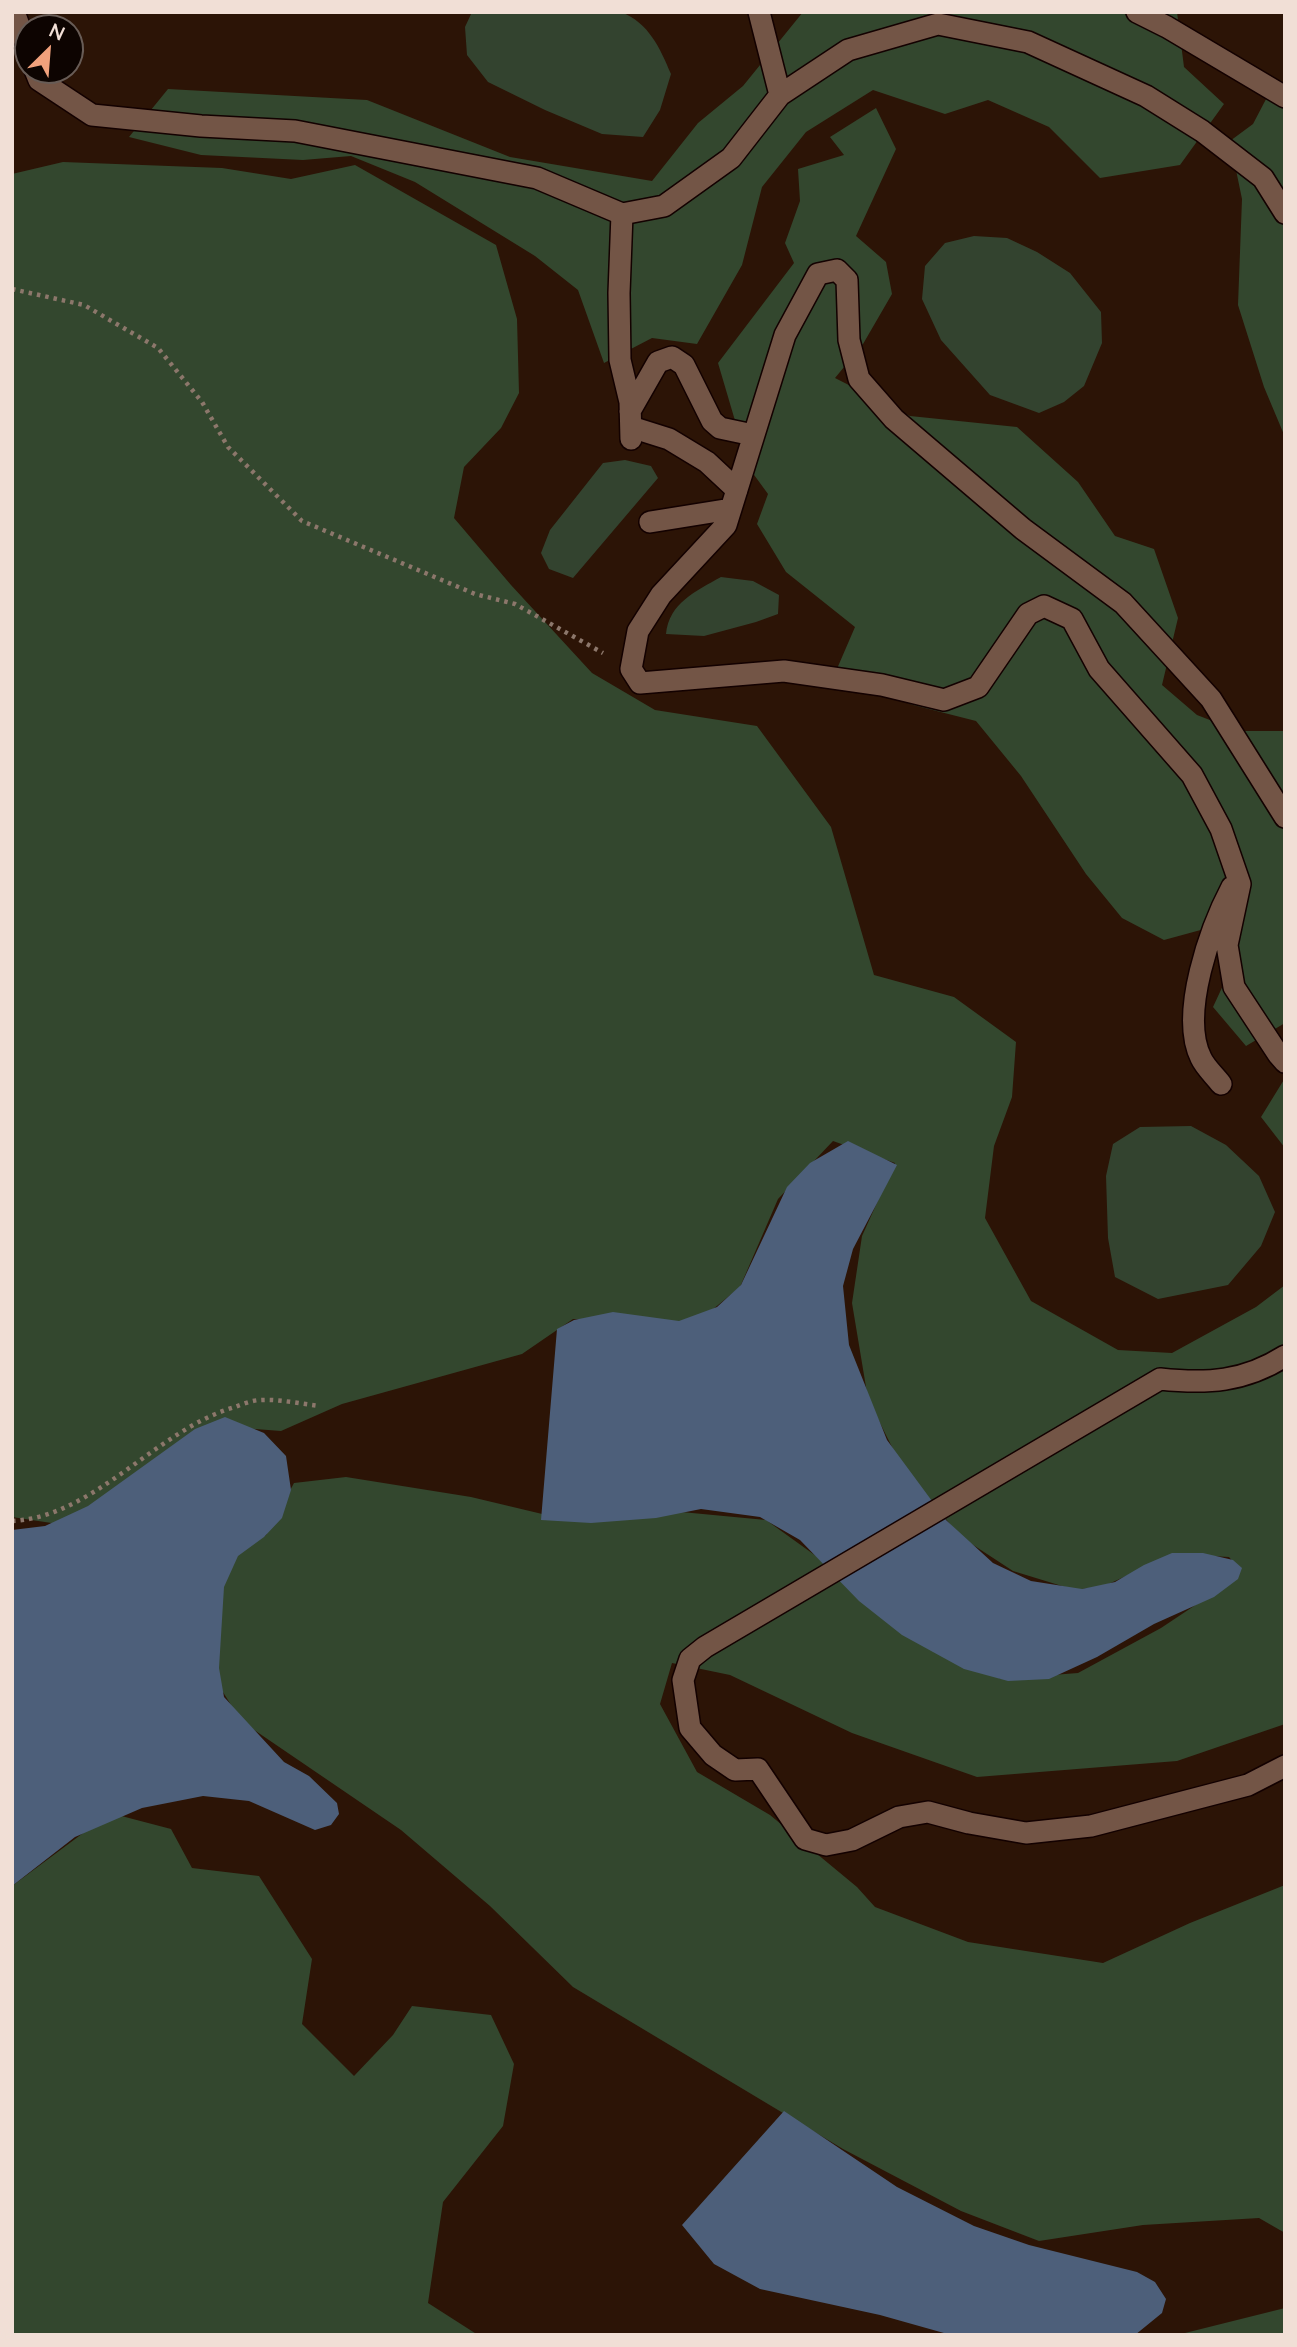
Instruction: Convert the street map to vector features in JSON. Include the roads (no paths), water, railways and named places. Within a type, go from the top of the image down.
[{"type":"lane","points":[[759,12],[780,95]]},
{"type":"lane","points":[[1137,12],[1285,97]]},
{"type":"lane","points":[[45,84],[92,115],[201,126],[295,131],[537,178],[622,214],[664,206],[731,158],[780,95],[848,50],[938,24],[1028,42],[1146,96],[1202,131],[1263,178],[1285,213]]},
{"type":"lane","points":[[622,214],[620,360],[631,426]]},
{"type":"lane","points":[[1285,817],[1211,699],[1123,603],[1003,512],[894,419],[859,379],[849,340],[847,280],[836,270],[818,274],[785,335],[726,525],[661,595],[638,631],[631,668],[640,683],[784,671],[882,685],[944,700],[978,687],[1028,614],[1044,606],[1072,619],[1099,669],[1192,775],[1221,830],[1240,884],[1227,945],[1234,987],[1285,1062]]},
{"type":"lane","points":[[631,426],[658,362],[672,357],[684,365],[712,421],[720,428],[753,435]]},
{"type":"lane","points":[[631,426],[669,439],[707,462],[734,499]]},
{"type":"lane","points":[[650,522],[734,499]]},
{"type":"lane","points":[[1221,1084],[1201,1058],[1194,1032],[1196,1000],[1201,964],[1217,915],[1237,877]]},
{"type":"lane","points":[[1285,1356],[1268,1367],[1229,1380],[1195,1383],[1160,1379],[705,1647],[690,1659],[683,1680],[690,1728],[713,1755],[735,1770],[758,1769],[805,1839],[826,1845],[852,1840],[898,1817],[928,1812],[969,1823],[1027,1833],[1091,1826],[1248,1785],[1285,1766]]},
{"type":"water","points":[[848,1141],[897,1165],[853,1249],[843,1286],[849,1345],[887,1440],[946,1520],[993,1563],[1031,1581],[1082,1589],[1115,1582],[1172,1553],[1203,1553],[1233,1560],[1242,1568],[1238,1579],[1214,1597],[1154,1624],[1097,1657],[1049,1679],[1008,1681],[964,1669],[902,1635],[859,1601],[800,1540],[760,1517],[701,1509],[656,1518],[591,1523],[541,1520],[557,1329],[574,1320],[613,1312],[679,1321],[717,1307],[741,1285],[787,1187],[810,1163]]},
{"type":"water","points":[[225,1417],[264,1433],[286,1456],[291,1490],[282,1518],[264,1537],[238,1556],[224,1587],[219,1668],[224,1697],[284,1762],[309,1776],[337,1803],[339,1814],[331,1825],[315,1830],[249,1801],[203,1796],[142,1808],[75,1837],[12,1886],[12,1530],[45,1526],[88,1506],[195,1429]]},
{"type":"water","points":[[784,2111],[897,2187],[974,2226],[1029,2245],[1137,2272],[1155,2282],[1166,2299],[1162,2313],[1135,2335],[951,2335],[880,2315],[760,2289],[714,2264],[682,2225]]}]
